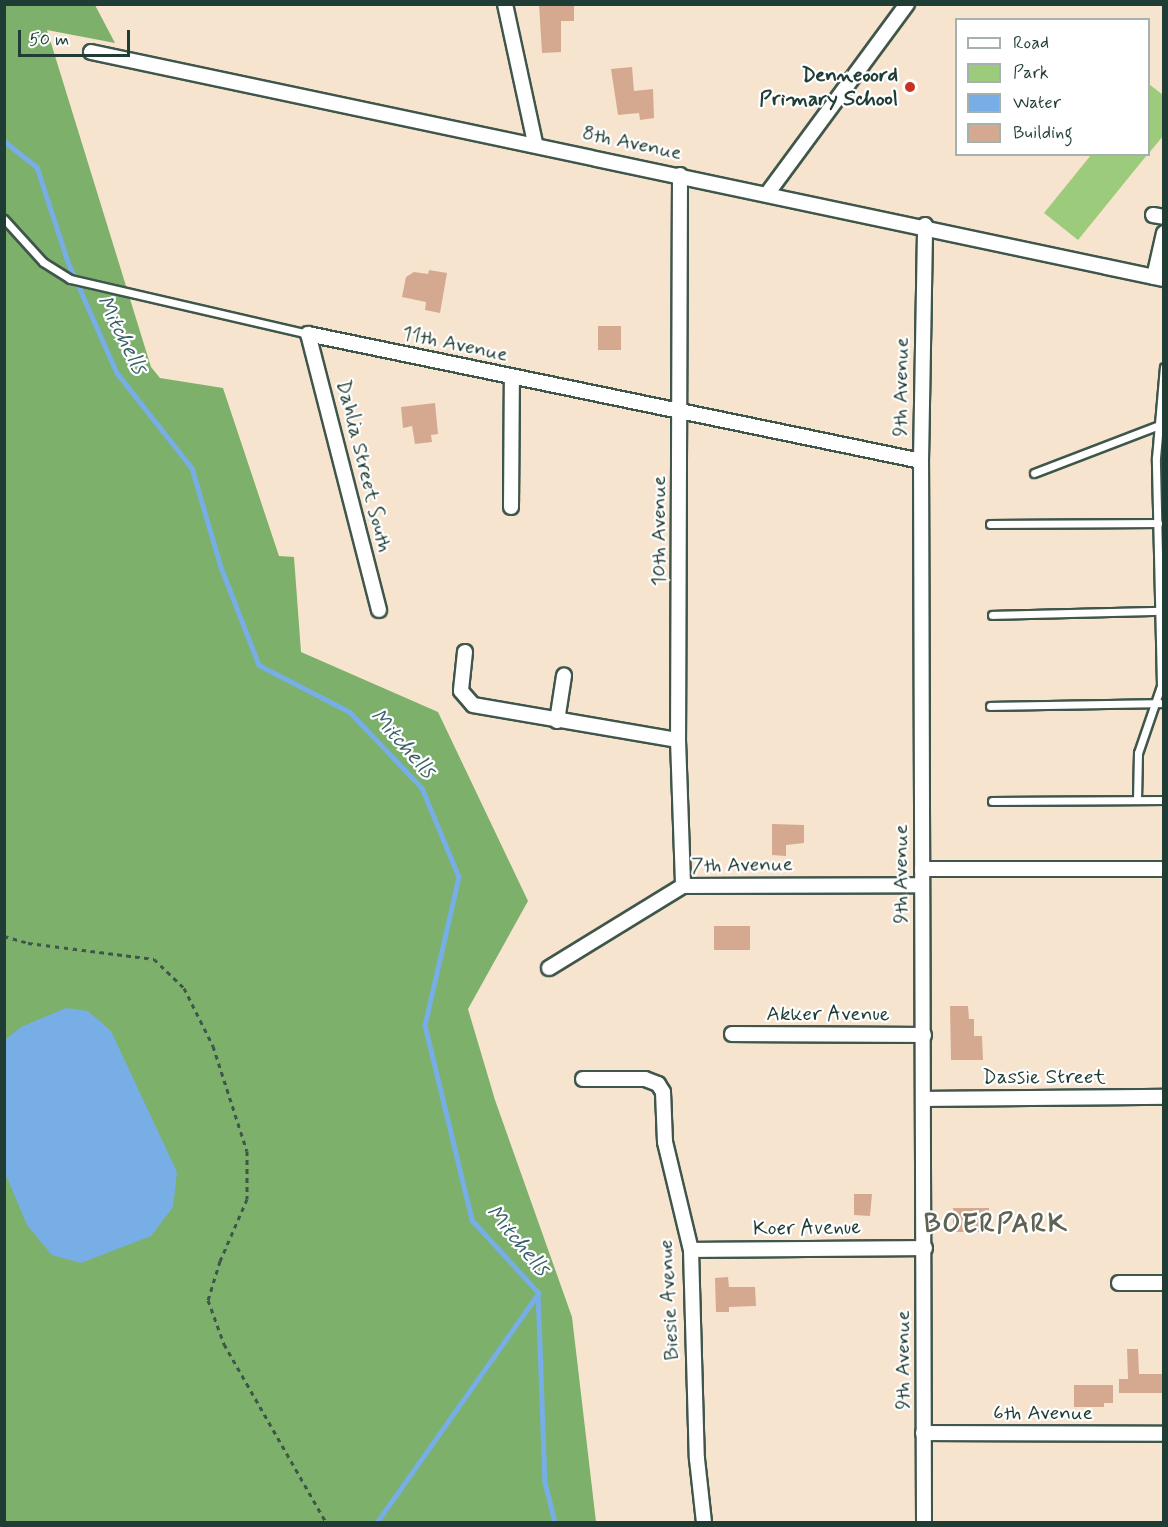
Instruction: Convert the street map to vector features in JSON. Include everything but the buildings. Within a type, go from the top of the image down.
[{"type":"street","points":[[505,4],[535,143]]},
{"type":"street","points":[[767,194],[907,4]]},
{"type":"street","name":"8th Avenue","points":[[91,52],[925,225],[1159,278]]},
{"type":"street","name":"10th Avenue","points":[[680,175],[678,740],[683,886]]},
{"type":"street","name":"9th Avenue","points":[[924,1522],[921,461],[925,225]]},
{"type":"street","points":[[1159,278],[1164,233]]},
{"type":"street","name":"11th Avenue","points":[[308,334],[512,378],[679,408],[921,461]]},
{"type":"street","name":"Dahlia Street South","points":[[308,334],[379,610]]},
{"type":"street","points":[[511,507],[512,378]]},
{"type":"street","points":[[465,652],[461,691],[473,705],[678,740]]},
{"type":"street","points":[[557,721],[564,676]]},
{"type":"street","points":[[922,869],[1164,869]]},
{"type":"street","name":"7th Avenue","points":[[549,968],[683,886],[922,885]]},
{"type":"street","name":"Akker Avenue","points":[[732,1034],[924,1035]]},
{"type":"street","name":"Biesie Avenue","points":[[583,1079],[645,1079],[660,1086],[665,1142],[691,1250],[697,1460],[704,1522]]},
{"type":"street","name":"Dassie Street","points":[[924,1099],[1164,1098]]},
{"type":"street","name":"Koer Avenue","points":[[691,1250],[925,1248]]},
{"type":"street","points":[[1119,1283],[1164,1283]]},
{"type":"street","name":"6th Avenue","points":[[923,1433],[1164,1434]]},
{"type":"lane","name":"11th Avenue","points":[[4,219],[43,262],[70,279],[87,285],[308,334]]},
{"type":"lane","points":[[1137,800],[1137,760],[1161,703],[1161,560],[1158,523],[1164,367]]},
{"type":"lane","points":[[1034,472],[1161,424]]},
{"type":"lane","points":[[990,524],[1158,523]]},
{"type":"lane","points":[[992,615],[1160,611]]},
{"type":"lane","points":[[990,706],[1161,703]]},
{"type":"lane","points":[[992,801],[1164,800]]},
{"type":"path","points":[[4,936],[28,943],[154,959],[184,988],[213,1046],[247,1151],[247,1199],[220,1261],[208,1300],[224,1344],[326,1522]]},
{"type":"green space","points":[[5,5],[95,5],[115,43],[47,30],[151,367],[160,378],[223,388],[279,556],[294,557],[301,652],[438,712],[528,901],[468,1009],[495,1100],[572,1317],[596,1522],[5,1522]]},
{"type":"green space","points":[[1150,85],[1163,95],[1164,135],[1150,152]]},
{"type":"green space","points":[[1090,156],[1146,156],[1078,240],[1044,213]]},
{"type":"water","points":[[66,1008],[88,1011],[111,1031],[177,1172],[173,1207],[151,1236],[81,1263],[52,1255],[27,1225],[5,1173],[5,1040],[21,1027]]},
{"type":"waterway","name":"Mitchells","points":[[4,141],[37,167],[68,262],[117,373],[192,468],[221,567],[259,665],[350,712],[422,788],[459,877],[425,1025],[472,1220],[538,1292],[545,1482],[555,1522]]},
{"type":"waterway","points":[[377,1522],[538,1294]]},
{"type":"place","name":"Denneoord Primary School","points":[[910,87]]},
{"type":"district","name":"BOERPARK","points":[[996,1225]]}]
